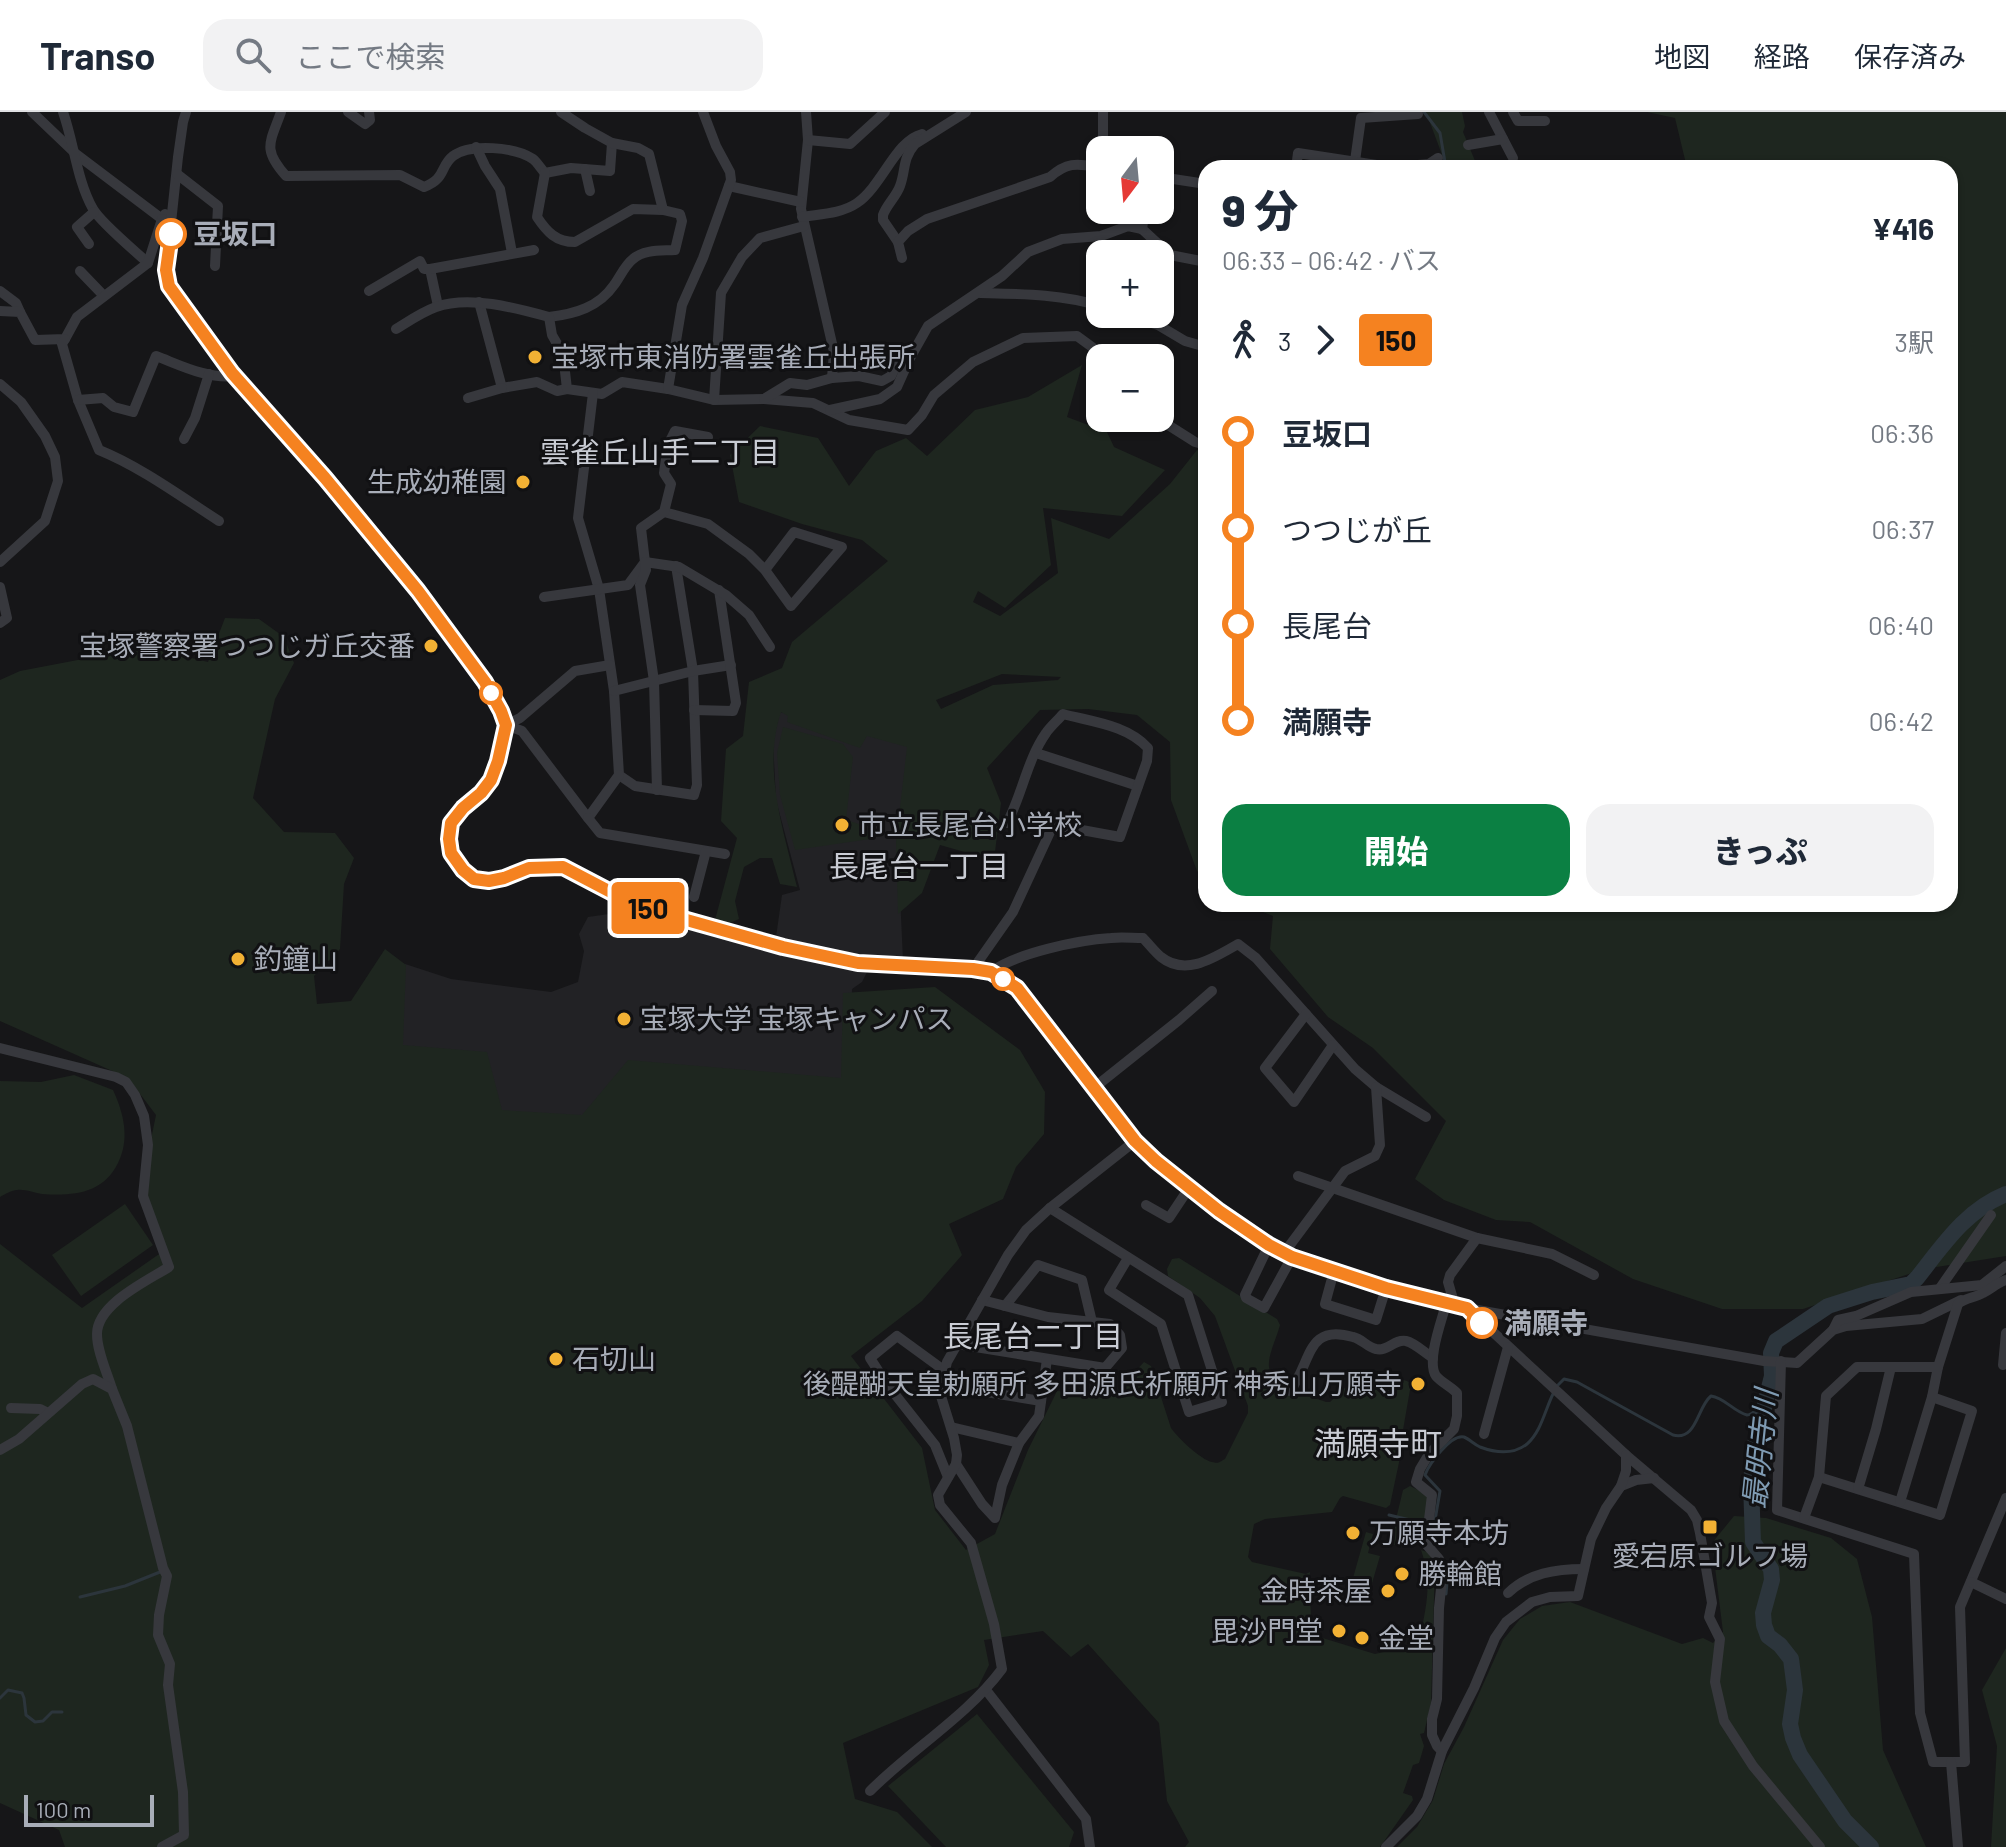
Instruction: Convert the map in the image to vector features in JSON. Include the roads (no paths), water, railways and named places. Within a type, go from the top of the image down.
[{"type":"street","points":[[32,112],[76,154],[162,219]]},
{"type":"street","points":[[63,112],[82,183],[94,212],[148,263]]},
{"type":"street","points":[[186,112],[166,270],[169,286],[234,376],[325,478],[418,591],[485,682],[506,725],[491,780],[451,823],[451,853],[474,879],[489,881],[529,868],[563,867],[651,910],[783,947],[858,963],[991,972],[1017,988],[1135,1141],[1189,1188],[1242,1228],[1288,1255],[1386,1288],[1456,1306],[1764,1361],[1797,1363],[1833,1330],[1838,1320],[1856,1316],[1911,1292],[1982,1285],[2006,1266]]},
{"type":"street","points":[[281,112],[269,147],[273,161],[286,176],[400,175],[424,187],[435,183],[453,156],[476,147],[513,151],[534,159],[545,173],[537,217],[549,234],[565,242],[575,242],[633,209],[680,214],[682,221],[675,250],[647,252],[632,259],[607,295],[571,315],[549,317],[479,302],[438,306],[396,329]]},
{"type":"street","points":[[348,112],[365,124],[370,120],[369,112]]},
{"type":"street","points":[[561,112],[612,143],[638,148],[649,154],[663,210]]},
{"type":"street","points":[[668,389],[682,305],[729,186],[730,172],[703,112]]},
{"type":"street","points":[[806,112],[808,140],[801,202],[834,352],[832,378]]},
{"type":"street","points":[[808,140],[850,144],[885,112]]},
{"type":"street","points":[[902,258],[898,242],[883,220],[883,215],[899,188],[904,175],[903,164],[915,144],[966,112]]},
{"type":"street","points":[[1103,112],[1103,136]]},
{"type":"street","points":[[1489,112],[1513,158]]},
{"type":"street","points":[[1513,112],[1518,121],[1545,121]]},
{"type":"street","points":[[1355,160],[1361,118],[1418,114]]},
{"type":"street","points":[[714,400],[721,293],[742,257],[760,238],[859,201],[870,192],[910,139],[918,134],[932,133]]},
{"type":"street","points":[[1468,145],[1503,139]]},
{"type":"street","points":[[545,173],[571,168],[610,171],[612,143]]},
{"type":"street","points":[[476,147],[500,189],[512,253]]},
{"type":"street","points":[[1297,160],[1298,153],[1348,160]]},
{"type":"street","points":[[898,242],[908,231],[927,219],[1050,177],[1071,163],[1086,165]]},
{"type":"street","points":[[585,169],[590,191]]},
{"type":"street","points":[[177,174],[218,206],[215,266]]},
{"type":"street","points":[[1174,179],[1198,183]]},
{"type":"street","points":[[729,186],[801,202]]},
{"type":"street","points":[[173,203],[162,219],[148,263],[77,317],[62,344],[78,400],[99,450],[135,468],[219,521]]},
{"type":"street","points":[[89,244],[77,227],[94,212]]},
{"type":"street","points":[[1142,229],[1143,224]]},
{"type":"street","points":[[830,410],[880,399],[897,387],[928,326],[1002,276],[1028,252],[1062,239],[1101,236],[1128,226],[1142,229],[1170,255],[1198,260]]},
{"type":"street","points":[[369,291],[420,261],[424,269],[430,269],[534,250]]},
{"type":"street","points":[[430,269],[438,306]]},
{"type":"street","points":[[80,271],[104,296]]},
{"type":"street","points":[[0,291],[16,303],[35,340],[65,339]]},
{"type":"street","points":[[978,293],[1033,294],[1086,301]]},
{"type":"street","points":[[479,302],[502,388]]},
{"type":"street","points":[[0,311],[20,312]]},
{"type":"street","points":[[549,317],[552,335],[563,354],[567,389]]},
{"type":"street","points":[[1163,328],[1198,345]]},
{"type":"street","points":[[468,398],[537,382],[557,391],[567,389],[602,394],[622,382],[714,400],[764,399],[813,403],[849,420],[908,430],[934,395],[973,362],[1023,338],[1077,336],[1088,344]]},
{"type":"street","points":[[764,399],[790,383],[807,385],[832,378],[859,376],[882,381],[891,376],[902,354],[916,348]]},
{"type":"street","points":[[78,400],[103,398],[114,407],[133,412],[156,356],[209,374],[234,376]]},
{"type":"street","points":[[184,439],[195,418],[209,374]]},
{"type":"street","points":[[0,384],[21,402],[45,436],[55,457],[58,481],[45,521],[0,562]]},
{"type":"street","points":[[588,818],[619,775],[614,691],[599,589],[578,518],[593,393]]},
{"type":"street","points":[[1174,429],[1198,443]]},
{"type":"street","points":[[657,790],[654,681],[640,585],[646,570],[641,528],[664,512],[671,484],[664,473],[668,445],[675,431],[708,437]]},
{"type":"street","points":[[664,512],[708,524],[749,554],[791,606],[842,547],[794,532],[765,570]]},
{"type":"street","points":[[544,597],[628,585],[645,562]]},
{"type":"street","points":[[645,562],[676,566],[719,590],[749,615],[770,647]]},
{"type":"street","points":[[619,775],[635,786],[694,795],[697,785],[693,671],[676,566]]},
{"type":"street","points":[[0,587],[7,618],[0,623]]},
{"type":"street","points":[[694,710],[733,711],[736,703],[719,590]]},
{"type":"street","points":[[506,725],[520,718],[575,671],[610,665]]},
{"type":"street","points":[[614,691],[731,665]]},
{"type":"street","points":[[973,969],[1013,912],[1051,830],[1060,826],[1120,837],[1147,761],[1148,748],[1139,738],[1118,728],[1063,714],[1045,734],[1024,777],[1016,806],[1007,823]]},
{"type":"street","points":[[506,725],[522,731],[600,833],[725,854]]},
{"type":"street","points":[[1036,753],[1138,786]]},
{"type":"street","points":[[694,897],[706,851]]},
{"type":"street","points":[[991,972],[1000,965],[1049,948],[1112,938],[1143,938],[1163,959],[1183,966],[1205,963],[1238,944],[1256,958],[1355,1069],[1376,1087],[1426,1117]]},
{"type":"street","points":[[1095,1087],[1212,991]]},
{"type":"street","points":[[1306,1014],[1265,1068],[1294,1102],[1333,1045]]},
{"type":"street","points":[[0,1048],[116,1077],[126,1082],[144,1116],[148,1145],[143,1196],[169,1267],[121,1297],[104,1314],[97,1332],[112,1389],[127,1426],[167,1576],[158,1635],[170,1664],[168,1685],[183,1792],[184,1835],[162,1847]]},
{"type":"street","points":[[1269,1245],[1245,1295],[1264,1308],[1288,1255],[1345,1171],[1375,1156],[1380,1145],[1376,1087]]},
{"type":"street","points":[[870,1791],[986,1690],[1002,1669],[994,1624],[971,1543],[940,1505],[938,1495],[956,1464],[957,1455],[940,1393],[947,1362],[1008,1255],[1026,1230],[1135,1141]]},
{"type":"street","points":[[1298,1176],[1477,1238],[1552,1254],[1594,1275]]},
{"type":"street","points":[[1146,1205],[1169,1218],[1189,1188]]},
{"type":"street","points":[[1050,1208],[1188,1295],[1222,1402],[1189,1412],[1161,1324],[1109,1290],[1128,1258]]},
{"type":"street","points":[[1940,1288],[1991,1215]]},
{"type":"street","points":[[1477,1238],[1450,1275],[1448,1282],[1456,1306],[1508,1347],[1691,1510],[1697,1520],[1712,1603],[1709,1617],[1720,1639],[1715,1682],[1724,1721],[1753,1766],[1820,1847]]},
{"type":"street","points":[[1005,1306],[1038,1265],[1082,1280],[1092,1322]]},
{"type":"street","points":[[1334,1271],[1325,1304],[1376,1320],[1386,1288]]},
{"type":"street","points":[[1833,1330],[1922,1319],[1961,1300],[1980,1295],[2006,1280]]},
{"type":"street","points":[[957,1344],[1105,1368],[1122,1348],[1120,1335],[1110,1324],[1048,1317],[982,1300]]},
{"type":"street","points":[[1900,1502],[1938,1367],[1961,1300]]},
{"type":"street","points":[[1442,1751],[1432,1735],[1432,1719],[1437,1699],[1443,1569],[1426,1544],[1432,1495],[1416,1482],[1429,1454],[1455,1427],[1458,1397],[1437,1377],[1433,1358],[1456,1306]]},
{"type":"street","points":[[2003,1365],[2006,1333]]},
{"type":"street","points":[[1290,1391],[1299,1379],[1314,1344],[1324,1335],[1353,1337],[1381,1350],[1404,1341],[1433,1358]]},
{"type":"street","points":[[945,1371],[897,1336],[870,1358],[935,1445],[948,1477]]},
{"type":"street","points":[[1484,1434],[1508,1347]]},
{"type":"street","points":[[956,1464],[995,1518],[1002,1485],[1019,1443],[1039,1416],[1047,1359]]},
{"type":"street","points":[[1781,1361],[1777,1510],[1914,1554],[1920,1713],[1933,1762],[1965,1762],[1960,1607],[2006,1498]]},
{"type":"street","points":[[1804,1518],[1819,1477],[1826,1396],[1857,1367],[1938,1367]]},
{"type":"street","points":[[1858,1489],[1891,1367]]},
{"type":"street","points":[[0,1450],[19,1439],[82,1384],[93,1379],[112,1389]]},
{"type":"street","points":[[942,1385],[1041,1401]]},
{"type":"street","points":[[1819,1477],[1940,1515],[1972,1411],[1932,1397]]},
{"type":"street","points":[[11,1408],[40,1409],[48,1413]]},
{"type":"street","points":[[951,1427],[1019,1443]]},
{"type":"street","points":[[1386,1847],[1417,1816],[1427,1799],[1442,1751],[1463,1712],[1495,1638],[1506,1622],[1532,1602],[1550,1597],[1578,1596],[1591,1539],[1621,1486],[1626,1471],[1626,1455]]},
{"type":"street","points":[[1621,1486],[1654,1478]]},
{"type":"street","points":[[1508,1593],[1526,1578],[1563,1569],[1584,1569]]},
{"type":"street","points":[[1971,1582],[2006,1599]]},
{"type":"street","points":[[986,1690],[1086,1819],[1090,1847]]},
{"type":"street","points":[[1951,1762],[1958,1847]]},
{"type":"waterway","points":[[1424,112],[1440,133],[1445,160]]},
{"type":"waterway","name":"最明寺川","points":[[1871,1847],[1845,1821],[1800,1755],[1790,1724],[1795,1690],[1791,1659],[1768,1636],[1764,1625],[1763,1613],[1772,1580],[1771,1569],[1753,1542],[1751,1483],[1754,1448],[1772,1376],[1771,1353],[1776,1341],[1828,1306],[1911,1284],[1967,1219],[2006,1194]]},
{"type":"waterway","points":[[1558,1385],[1564,1379],[1577,1382],[1673,1435],[1687,1433],[1692,1428],[1711,1396],[1747,1415],[1766,1403]]},
{"type":"waterway","points":[[1431,1544],[1440,1491],[1425,1475],[1436,1457],[1459,1437],[1492,1451],[1522,1448],[1536,1433],[1553,1394]]},
{"type":"waterway","points":[[1389,1515],[1423,1523]]},
{"type":"waterway","points":[[1446,1594],[1448,1570]]},
{"type":"waterway","points":[[80,1597],[125,1586],[160,1572]]},
{"type":"waterway","points":[[0,1698],[8,1690],[22,1693],[26,1715],[35,1722],[43,1721],[52,1712],[62,1712]]},
{"type":"place","name":"豆坂口","points":[[171,234]]},
{"type":"place","name":"宝塚市東消防署雲雀丘出張所","points":[[535,357]]},
{"type":"place","name":"生成幼稚園","points":[[523,482]]},
{"type":"place","name":"宝塚警察署つつじガ丘交番","points":[[431,646]]},
{"type":"place","name":"市立長尾台小学校","points":[[842,825]]},
{"type":"place","name":"釣鐘山","points":[[238,959]]},
{"type":"place","name":"宝塚大学 宝塚キャンパス","points":[[624,1019]]},
{"type":"place","name":"満願寺","points":[[1482,1323]]},
{"type":"place","name":"石切山","points":[[556,1359]]},
{"type":"place","name":"後醍醐天皇勅願所 多田源氏祈願所 神秀山万願寺","points":[[1418,1384]]},
{"type":"place","name":"愛宕原ゴルフ場","points":[[1710,1527]]},
{"type":"place","name":"万願寺本坊","points":[[1353,1533]]},
{"type":"place","name":"勝輪館","points":[[1402,1574]]},
{"type":"place","name":"金時茶屋","points":[[1388,1591]]},
{"type":"place","name":"毘沙門堂","points":[[1339,1631]]},
{"type":"place","name":"金堂","points":[[1362,1638]]},
{"type":"district","name":"雲雀丘山手二丁目","points":[[660,453]]},
{"type":"district","name":"長尾台一丁目","points":[[919,867]]},
{"type":"district","name":"長尾台二丁目","points":[[1033,1337]]},
{"type":"district","name":"満願寺町","points":[[1378,1444]]}]
